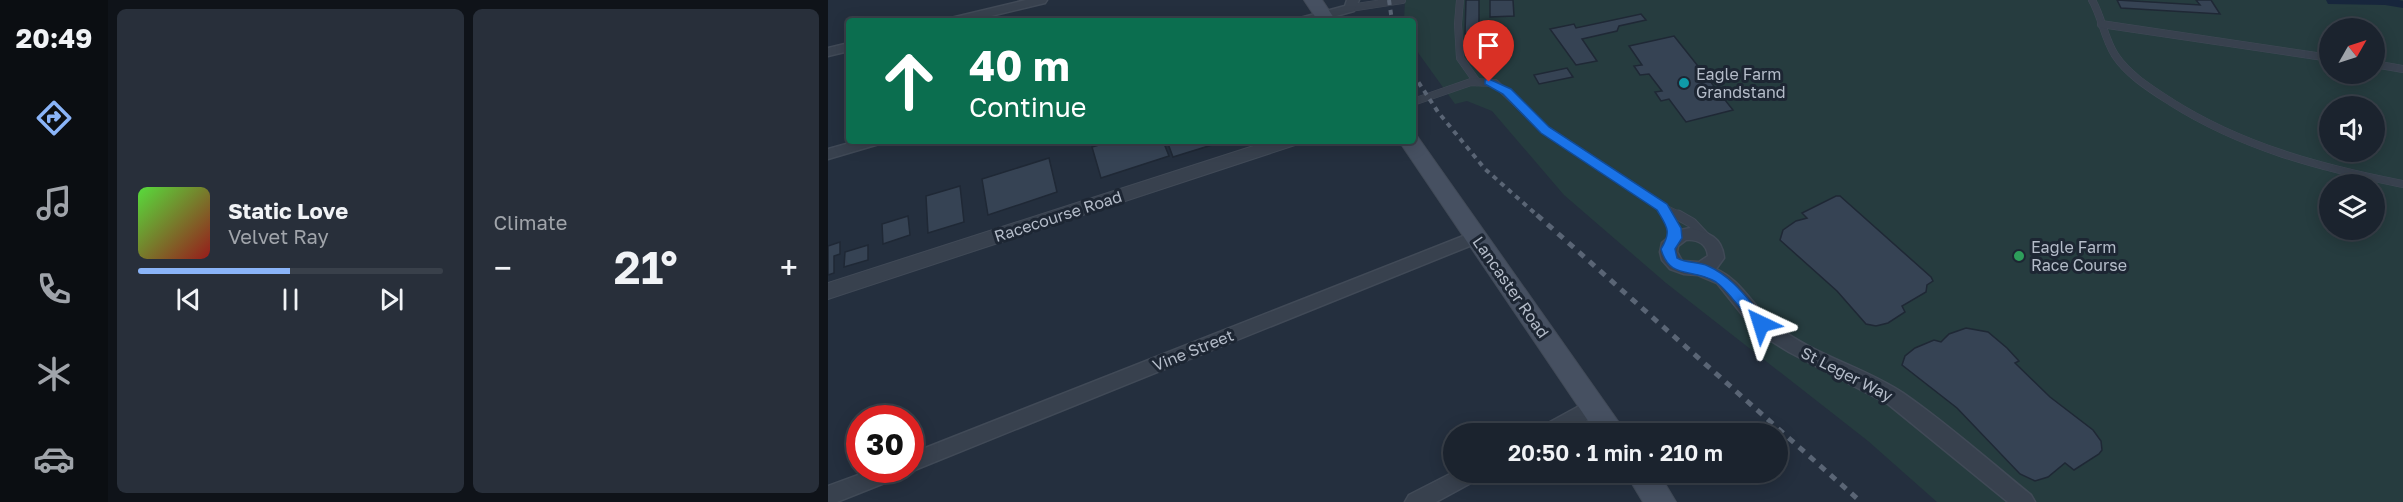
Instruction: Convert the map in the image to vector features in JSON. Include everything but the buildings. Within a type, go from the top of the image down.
[{"type":"main road","points":[[1313,0],[1325,18]]},
{"type":"main road","name":"Lancaster Road","points":[[1412,144],[1606,423]]},
{"type":"main road","points":[[1648,483],[1661,502]]},
{"type":"street","points":[[967,18],[1041,0]]},
{"type":"street","points":[[1325,18],[1352,4]]},
{"type":"street","points":[[828,52],[846,48]]},
{"type":"street","points":[[828,154],[863,144]]},
{"type":"street","name":"Racecourse Road","points":[[828,291],[1279,144]]},
{"type":"street","points":[[1690,234],[1706,238],[1715,247],[1716,258],[1701,269],[1685,268],[1671,260],[1668,249],[1675,238],[1690,234]]},
{"type":"street","name":"Vine Street","points":[[924,457],[1476,237]]},
{"type":"street","name":"St Leger Way","points":[[1716,258],[1724,265],[1732,288]]},
{"type":"street","name":"St Leger Way","points":[[1701,269],[1723,279],[1750,313],[1771,332],[1795,347],[1895,398],[2024,502]]},
{"type":"street","points":[[1565,423],[1594,406]]},
{"type":"street","points":[[828,496],[862,483]]},
{"type":"street","points":[[1416,502],[1452,483]]},
{"type":"lane","points":[[1352,4],[1402,0]]},
{"type":"lane","points":[[1460,0],[1458,24],[1460,58],[1477,82]]},
{"type":"lane","points":[[2092,0],[2106,39],[2129,71],[2201,121],[2287,157],[2403,184]]},
{"type":"lane","points":[[2101,24],[2319,56]]},
{"type":"lane","points":[[2385,66],[2403,69]]},
{"type":"lane","points":[[1416,101],[1477,82],[1489,82],[1500,86],[1545,130],[1662,207],[1694,225],[1706,238]]},
{"type":"lane","points":[[1662,207],[1672,222],[1675,238]]},
{"type":"green space","name":"Eagle Farm Race Course","points":[[1405,0],[2403,0],[2403,502],[1937,502],[1868,441],[1666,283],[1564,195],[1492,111],[1467,101],[1455,104],[1416,48],[1416,18],[1404,18]]},
{"type":"water","points":[[2326,0],[2399,0],[2403,1],[2403,8],[2385,5],[2328,4]]},
{"type":"railway","points":[[1389,0],[1392,18]]},
{"type":"railway","points":[[1416,79],[1438,112],[1485,169],[1538,216]]},
{"type":"railway","points":[[1537,215],[1861,502]]},
{"type":"place","name":"Eagle Farm Grandstand","points":[[1684,83]]},
{"type":"place","name":"Eagle Farm Race Course","points":[[2019,256]]},
{"type":"route","points":[[1489,82],[1495,83],[1507,92],[1545,130],[1662,207],[1674,228],[1675,238],[1668,249],[1671,260],[1685,268],[1701,269],[1723,279],[1761,324]]}]
